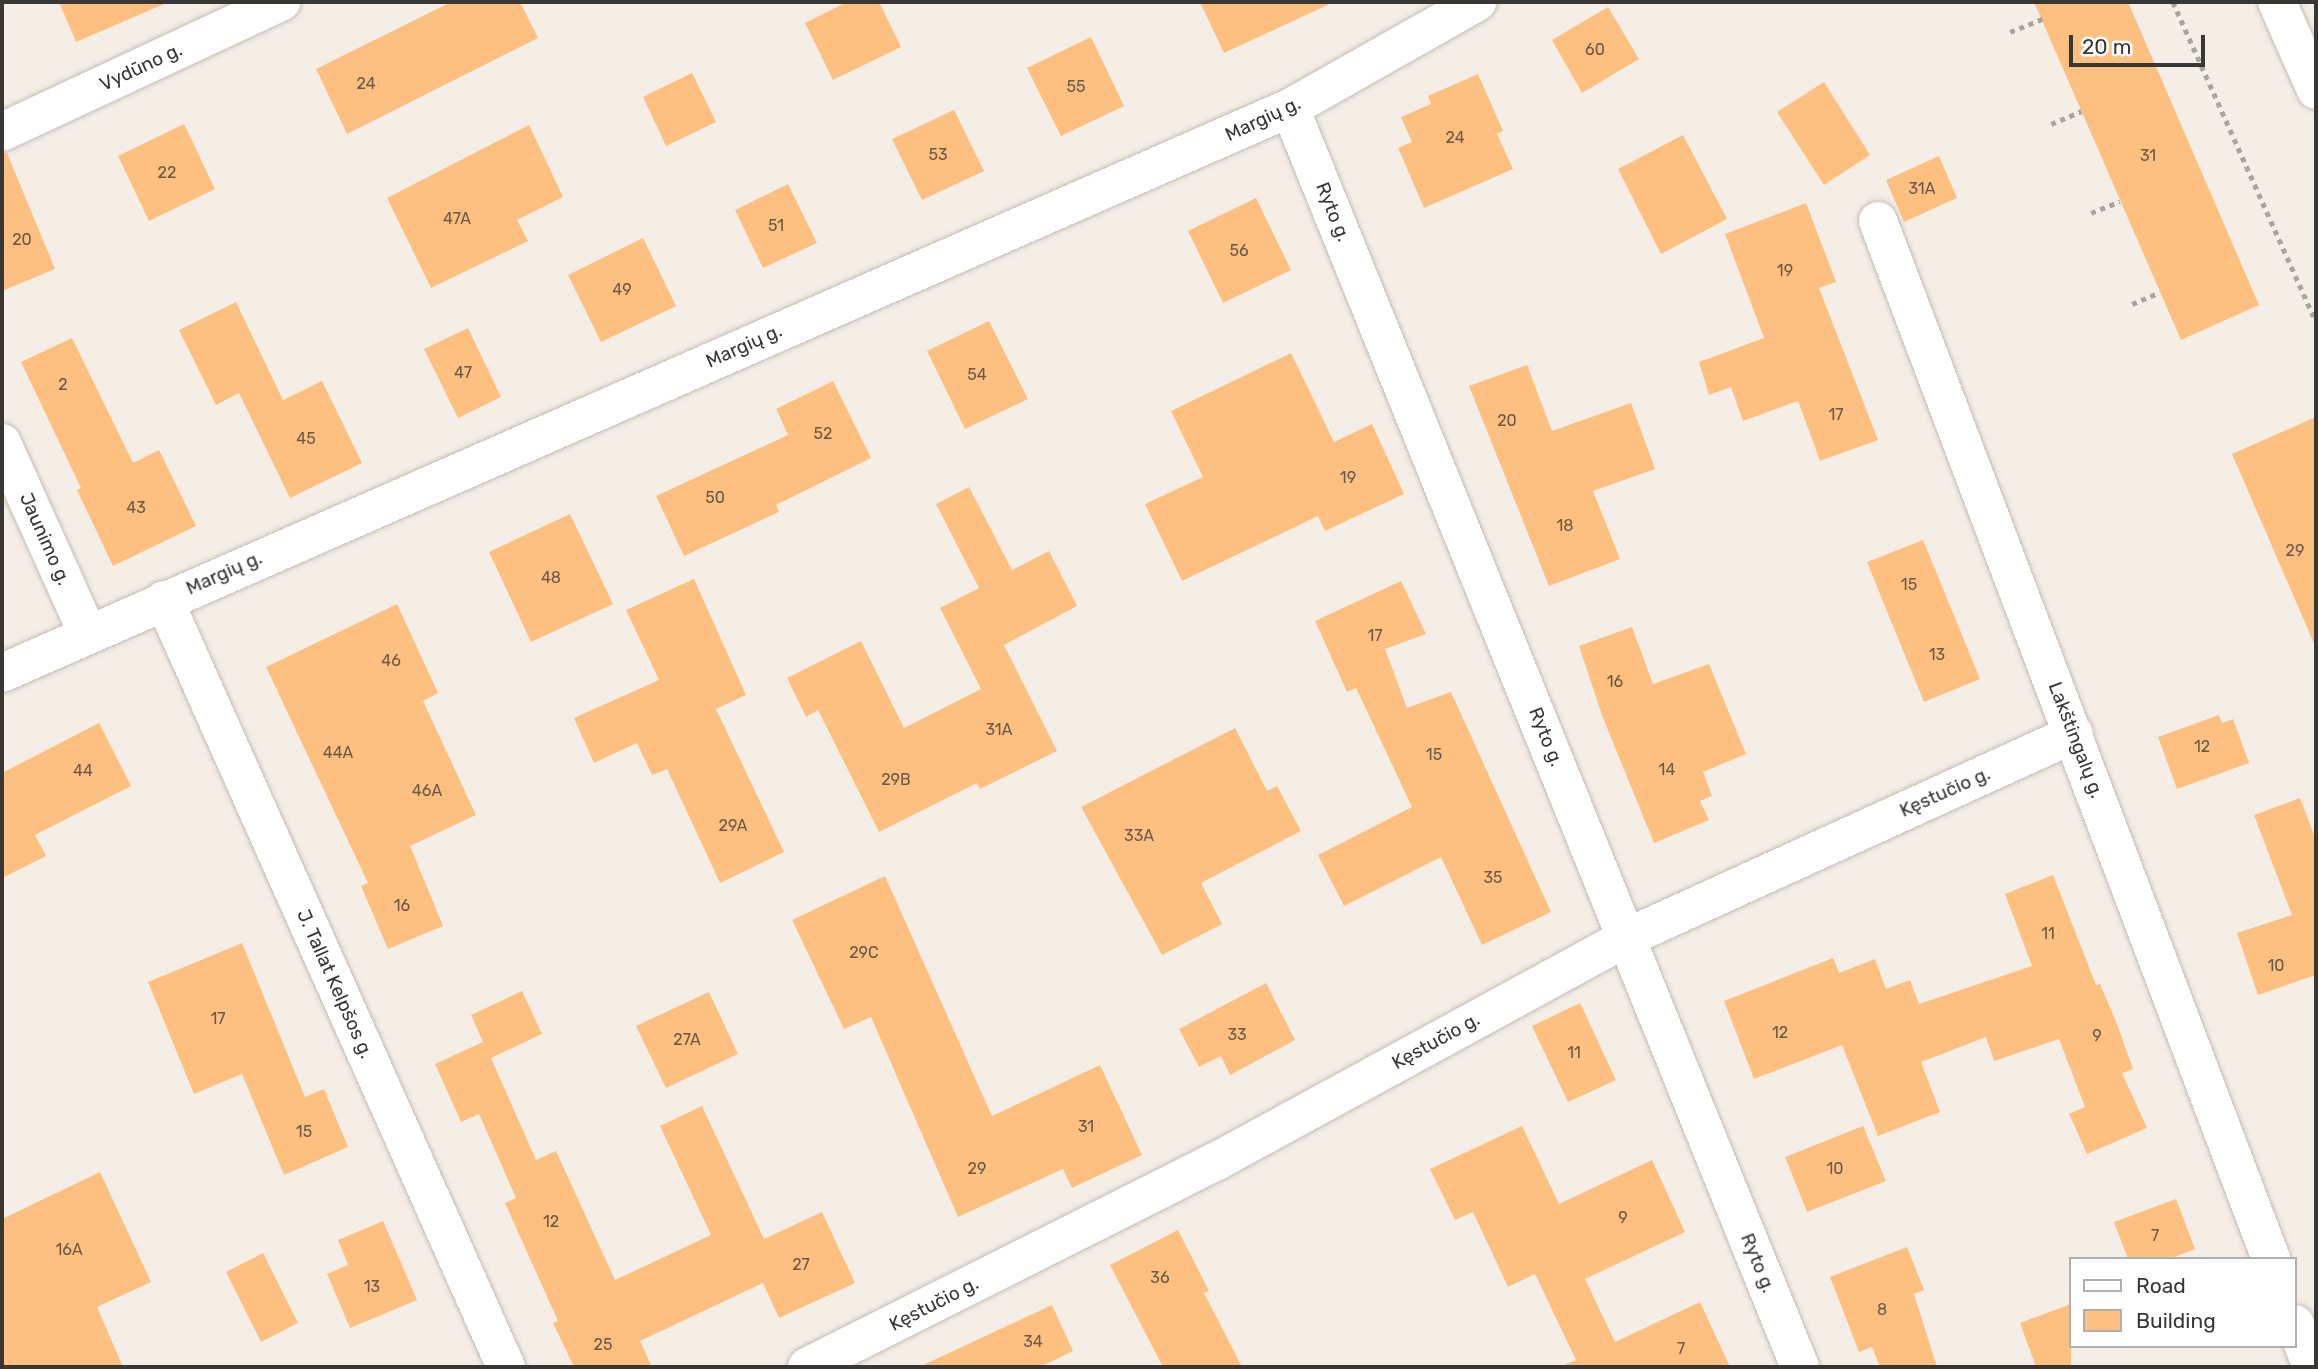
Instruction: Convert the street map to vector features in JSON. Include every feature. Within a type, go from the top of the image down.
[{"type":"street","name":"Vydūno g.","points":[[2,132],[281,2]]},
{"type":"street","name":"Margių g.","points":[[2,673],[1290,108],[1477,2]]},
{"type":"street","points":[[2277,2],[2316,90]]},
{"type":"street","name":"Ryto g.","points":[[1290,108],[1800,1367]]},
{"type":"street","name":"Lakštingalų g.","points":[[1878,221],[2270,1257]]},
{"type":"street","name":"Jaunimo g.","points":[[2,443],[88,634]]},
{"type":"street","name":"J. Tallat Kelpšos g.","points":[[164,600],[506,1367]]},
{"type":"street","name":"Kęstučio g.","points":[[807,1367],[1217,1161],[1628,937],[2074,734]]},
{"type":"street","points":[[2297,1329],[2312,1367]]},
{"type":"path","points":[[2173,2],[2316,321]]},
{"type":"path","points":[[2010,32],[2042,19]]},
{"type":"path","points":[[2051,124],[2081,111]]},
{"type":"path","points":[[2091,213],[2120,201]]},
{"type":"path","points":[[2132,304],[2160,292]]},
{"type":"building","points":[[59,2],[169,2],[76,42]]},
{"type":"building","points":[[451,2],[520,2],[538,38],[347,134],[316,69]]},
{"type":"building","points":[[847,2],[879,2],[901,47],[833,80],[805,23]]},
{"type":"building","points":[[1200,2],[1334,2],[1224,53]]},
{"type":"building","points":[[2034,2],[2128,2],[2259,305],[2181,340]]},
{"type":"building","points":[[1608,7],[1639,59],[1582,93],[1552,40]]},
{"type":"building","points":[[1091,37],[1124,106],[1061,136],[1027,68]]},
{"type":"building","points":[[692,73],[716,122],[666,146],[643,97]]},
{"type":"building","points":[[1478,74],[1503,131],[1497,134],[1513,169],[1424,208],[1398,148],[1412,142],[1401,117],[1431,104],[1428,96]]},
{"type":"building","points":[[1824,82],[1870,155],[1824,185],[1777,112]]},
{"type":"building","points":[[954,110],[984,171],[922,200],[892,139]]},
{"type":"building","points":[[184,124],[215,189],[149,221],[118,156]]},
{"type":"building","points":[[529,125],[563,197],[517,220],[528,241],[431,288],[387,198]]},
{"type":"building","points":[[1683,135],[1727,219],[1661,254],[1618,169]]},
{"type":"building","points":[[7,153],[55,269],[2,291],[2,154]]},
{"type":"building","points":[[1939,156],[1957,198],[1904,222],[1886,180]]},
{"type":"building","points":[[788,184],[817,243],[763,268],[735,210]]},
{"type":"building","points":[[1256,198],[1291,270],[1223,303],[1188,231]]},
{"type":"building","points":[[1806,203],[1836,282],[1819,288],[1878,440],[1820,461],[1798,401],[1743,421],[1731,387],[1709,395],[1699,362],[1764,338],[1725,234]]},
{"type":"building","points":[[643,238],[676,306],[601,342],[568,275]]},
{"type":"building","points":[[236,302],[283,400],[322,381],[362,463],[290,498],[239,393],[216,405],[179,330]]},
{"type":"building","points":[[989,321],[1028,399],[965,429],[927,351]]},
{"type":"building","points":[[468,328],[501,397],[458,418],[424,349]]},
{"type":"building","points":[[72,338],[133,463],[159,450],[196,526],[113,566],[77,490],[81,488],[21,362]]},
{"type":"building","points":[[1291,353],[1334,442],[1372,424],[1404,494],[1325,531],[1318,516],[1182,581],[1145,504],[1203,477],[1171,411]]},
{"type":"building","points":[[1527,365],[1552,431],[1631,403],[1655,469],[1593,491],[1620,559],[1549,586],[1469,386]]},
{"type":"building","points":[[833,381],[871,458],[776,505],[779,512],[684,556],[656,496],[788,435],[776,409]]},
{"type":"building","points":[[2316,417],[2316,648],[2232,454]]},
{"type":"building","points":[[969,487],[1012,570],[1049,551],[1077,606],[1004,645],[1057,751],[980,789],[977,783],[879,832],[818,710],[806,717],[787,678],[861,641],[904,728],[981,689],[940,608],[979,588],[936,504]]},
{"type":"building","points":[[570,514],[613,604],[531,642],[489,552]]},
{"type":"building","points":[[1923,540],[1980,679],[1924,702],[1867,562]]},
{"type":"building","points":[[694,579],[746,695],[716,709],[784,852],[720,883],[667,769],[652,775],[637,743],[594,763],[574,718],[659,680],[626,610]]},
{"type":"building","points":[[1401,581],[1426,634],[1385,649],[1407,708],[1451,692],[1551,912],[1482,945],[1441,857],[1344,906],[1318,855],[1412,807],[1356,688],[1347,692],[1315,621]]},
{"type":"building","points":[[397,604],[438,693],[423,701],[476,815],[410,846],[443,926],[388,949],[361,886],[368,883],[266,667]]},
{"type":"building","points":[[1632,627],[1653,684],[1709,664],[1746,754],[1703,772],[1712,796],[1700,801],[1709,820],[1654,843],[1603,718],[1579,646]]},
{"type":"building","points":[[2219,715],[2222,723],[2233,719],[2249,763],[2177,789],[2158,737]]},
{"type":"building","points":[[99,723],[131,786],[35,835],[46,856],[2,878],[2,768],[4,772]]},
{"type":"building","points":[[1235,728],[1267,791],[1277,786],[1301,831],[1201,883],[1222,924],[1162,955],[1081,807]]},
{"type":"building","points":[[2300,798],[2316,840],[2316,975],[2258,995],[2237,933],[2292,915],[2254,815]]},
{"type":"building","points":[[2053,875],[2096,985],[2100,984],[2117,1024],[2133,1069],[2122,1073],[2147,1128],[2087,1154],[2069,1114],[2085,1107],[2059,1039],[1994,1061],[1986,1037],[1921,1062],[1940,1112],[1878,1136],[1842,1045],[1754,1079],[1724,1001],[1833,958],[1839,973],[1875,959],[1886,989],[1910,980],[1919,1004],[2032,966],[2005,894]]},
{"type":"building","points":[[885,876],[992,1116],[1100,1065],[1142,1155],[1072,1188],[1063,1169],[958,1217],[871,1017],[844,1029],[792,920]]},
{"type":"building","points":[[242,943],[305,1097],[324,1089],[348,1147],[284,1175],[242,1074],[194,1094],[148,982]]},
{"type":"building","points":[[1266,983],[1295,1040],[1230,1075],[1221,1056],[1199,1067],[1179,1029]]},
{"type":"building","points":[[522,991],[542,1034],[491,1058],[536,1160],[556,1151],[615,1280],[711,1235],[660,1126],[702,1106],[764,1239],[822,1212],[855,1283],[779,1318],[763,1283],[640,1341],[652,1367],[574,1367],[553,1323],[558,1321],[505,1203],[516,1198],[479,1114],[461,1122],[435,1064],[483,1042],[471,1015]]},
{"type":"building","points":[[709,992],[738,1054],[666,1088],[636,1026]]},
{"type":"building","points":[[1580,1003],[1616,1080],[1568,1102],[1532,1026]]},
{"type":"building","points":[[1522,1126],[1559,1204],[1652,1160],[1685,1232],[1585,1279],[1615,1342],[1700,1302],[1730,1367],[1560,1367],[1576,1360],[1535,1274],[1508,1287],[1473,1212],[1455,1220],[1430,1169]]},
{"type":"building","points":[[1863,1126],[1886,1181],[1807,1212],[1785,1157]]},
{"type":"building","points":[[100,1172],[151,1282],[97,1307],[123,1367],[2,1367],[2,1219]]},
{"type":"building","points":[[2176,1199],[2195,1249],[2174,1257],[2127,1257],[2114,1222]]},
{"type":"building","points":[[383,1221],[417,1300],[350,1328],[327,1274],[348,1265],[338,1240]]},
{"type":"building","points":[[1178,1230],[1209,1291],[1204,1293],[1242,1367],[1163,1367],[1110,1265]]},
{"type":"building","points":[[1907,1247],[1924,1290],[1914,1294],[1937,1367],[1880,1367],[1872,1347],[1859,1352],[1830,1277]]},
{"type":"building","points":[[263,1253],[298,1323],[261,1342],[226,1272]]},
{"type":"building","points":[[2070,1304],[2071,1367],[2036,1367],[2020,1323]]},
{"type":"building","points":[[1052,1305],[1073,1351],[1040,1367],[919,1367]]}]
